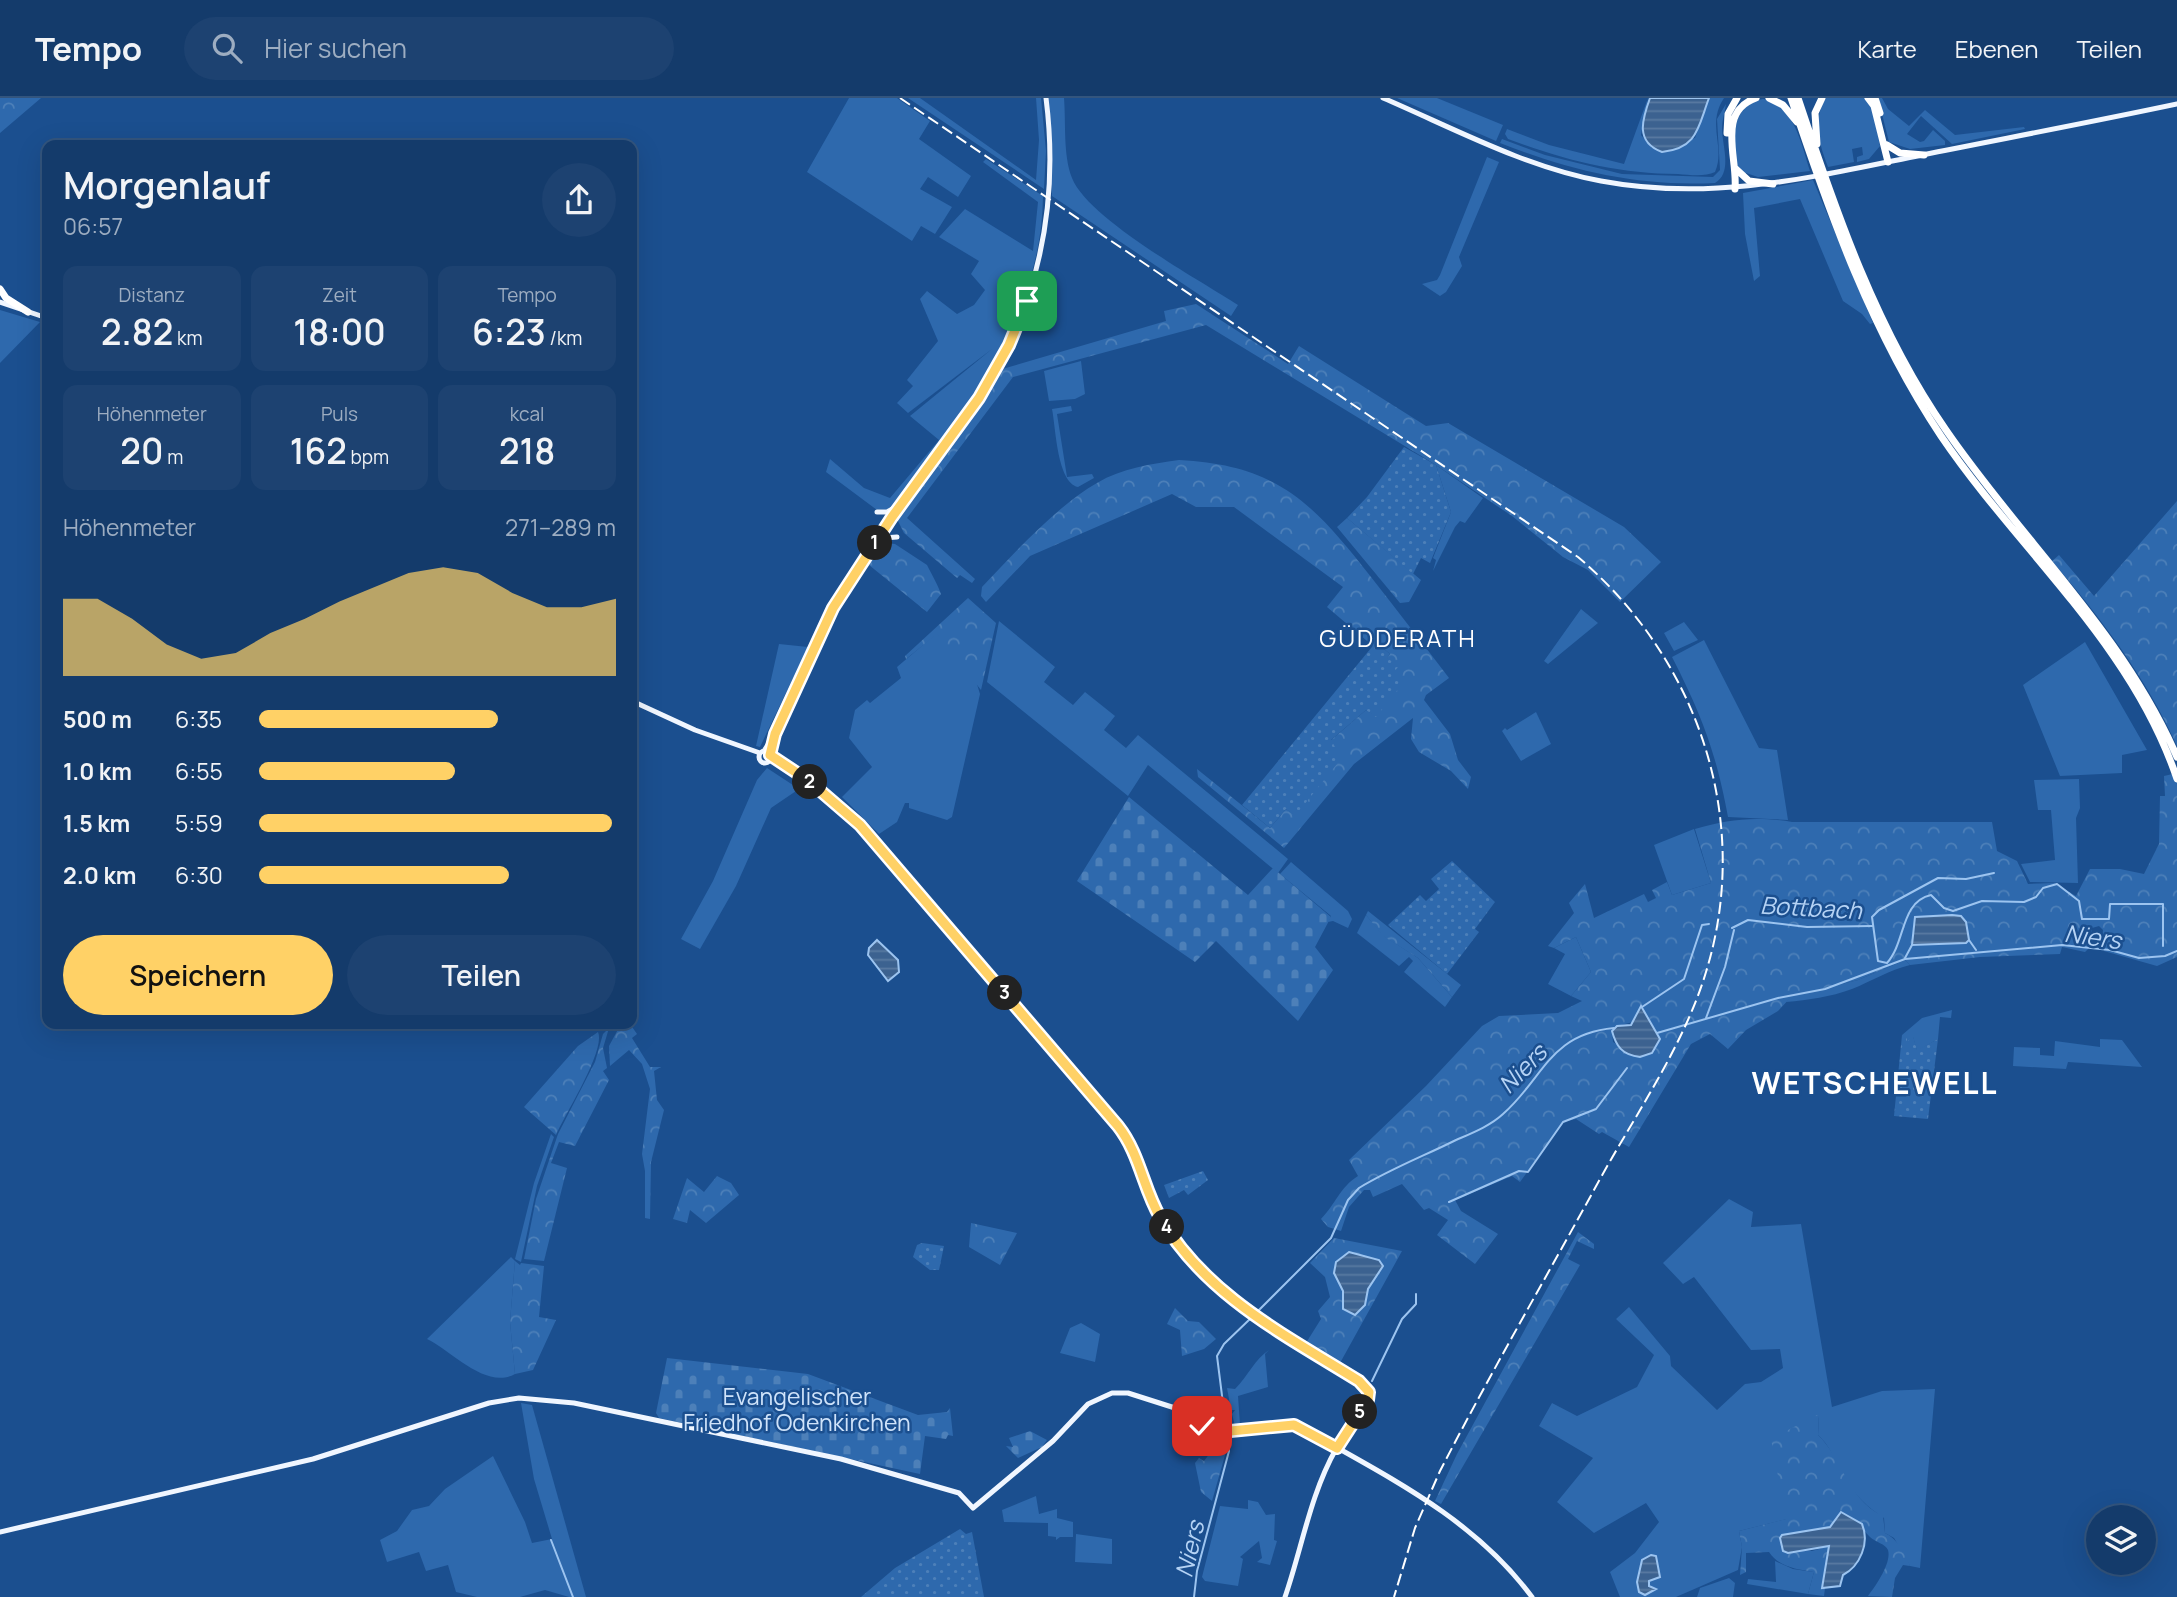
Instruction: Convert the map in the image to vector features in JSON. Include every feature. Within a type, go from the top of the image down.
[{"type":"highway","points":[[1735,189],[1726,122],[1737,98]]},
{"type":"highway","points":[[1735,189],[1731,134],[1734,115],[1742,105],[1756,98]]},
{"type":"highway","points":[[1769,98],[1783,105],[1800,126]]},
{"type":"highway","points":[[1791,98],[1817,163]]},
{"type":"highway","points":[[1798,98],[1817,163],[1882,335],[1914,393],[1965,470],[2116,657],[2174,760],[2177,779]]},
{"type":"highway","points":[[1817,163],[1814,119],[1822,98]]},
{"type":"highway","points":[[1868,98],[1874,106],[1888,162]]},
{"type":"highway","points":[[1875,98],[1887,145],[1888,162]]},
{"type":"highway","points":[[1887,145],[1900,153],[1924,155]]},
{"type":"highway","points":[[1734,166],[1745,179],[1773,184]]},
{"type":"highway","points":[[0,289],[6,298],[28,312]]},
{"type":"main road","points":[[765,756],[833,608],[901,505],[979,398],[1009,345],[1034,280],[1048,211],[1050,186],[1045,98]]},
{"type":"main road","points":[[1383,98],[1496,147],[1567,172],[1601,181],[1676,190],[1735,189],[1773,184],[2177,104]]},
{"type":"main road","points":[[0,302],[42,316]]},
{"type":"main road","points":[[877,512],[887,512],[901,505]]},
{"type":"main road","points":[[860,566],[883,538],[897,537]]},
{"type":"main road","points":[[637,703],[796,771],[860,825],[1124,1134],[1159,1215],[1200,1273],[1254,1316],[1360,1381],[1369,1394],[1337,1448],[1314,1498],[1285,1597]]},
{"type":"main road","points":[[0,1532],[313,1459],[489,1403],[519,1398],[574,1403],[841,1459],[959,1493],[973,1508],[1054,1441],[1088,1404],[1112,1393],[1128,1393],[1180,1410],[1208,1429],[1228,1431],[1294,1425],[1337,1448],[1468,1528],[1500,1559],[1532,1597]]},
{"type":"green space","points":[[0,98],[41,98],[0,133]]},
{"type":"green space","points":[[849,98],[897,98],[930,121],[919,139],[971,176],[958,197],[928,177],[920,189],[952,207],[935,234],[921,226],[912,241],[807,172]]},
{"type":"green space","points":[[908,98],[920,98],[1036,180],[1039,140],[1036,98],[1041,98],[1046,151],[1044,189]]},
{"type":"green space","points":[[1048,98],[1064,98],[1067,159],[1072,178],[1082,194],[1099,211],[1146,247],[1238,305],[1231,316],[1052,196]]},
{"type":"green space","points":[[1397,98],[1437,98],[1503,125],[1496,141]]},
{"type":"green space","points":[[1648,98],[1641,135],[1652,148],[1695,138],[1709,98],[1724,98],[1717,117],[1719,154],[1715,172],[1692,175],[1613,168],[1550,153],[1508,139],[1505,134],[1507,129],[1549,145],[1624,164]]},
{"type":"green space","points":[[1826,98],[1865,98],[1873,110],[1880,146],[1869,159],[1857,162],[1857,157],[1863,155],[1862,147],[1852,149],[1854,162],[1828,167],[1818,132],[1819,115]]},
{"type":"green space","points":[[1878,98],[1882,98],[1888,109],[1909,126],[1925,110],[1955,135],[2025,129],[1952,144],[1921,116],[1907,134],[1920,142],[1933,130],[1945,141],[1945,145],[1910,149],[1889,142]]},
{"type":"green space","points":[[1763,99],[1774,103],[1789,117],[1800,139],[1810,171],[1758,177],[1746,173],[1743,176],[1734,155],[1737,119],[1752,103]]},
{"type":"green space","points":[[1726,104],[1722,128],[1725,166],[1724,172],[1715,183],[1687,184],[1606,175],[1553,162],[1500,143],[1502,139],[1545,155],[1622,174],[1713,177],[1720,170],[1717,119]]},
{"type":"green space","points":[[1487,157],[1499,162],[1459,257],[1462,266],[1446,292],[1440,296],[1422,284],[1437,280],[1440,275]]},
{"type":"green space","points":[[986,159],[1043,196],[1039,241],[1029,284],[1013,325],[970,402],[891,509],[877,510],[826,472],[830,459],[864,488],[890,498],[939,440],[910,416],[992,349],[908,413],[897,403],[913,386],[907,380],[938,341],[920,299],[927,291],[957,314],[974,305],[985,290],[971,274],[979,261],[939,237],[965,209],[1033,251],[1038,202],[983,162]]},
{"type":"green space","points":[[1813,180],[1873,323],[1870,324],[1862,314],[1843,301],[1800,199],[1754,208],[1760,276],[1754,281],[1745,234],[1743,193]]},
{"type":"green space","points":[[1196,304],[1288,364],[1299,346],[1426,426],[1448,423],[1624,527],[1661,562],[1620,602],[1588,570],[1563,557],[1512,516],[1436,465],[1206,325],[1013,377],[907,518],[975,579],[972,583],[960,575],[957,578],[904,533],[896,517],[950,445],[999,370],[1166,321],[1164,311]]},
{"type":"green space","points":[[0,310],[40,322],[0,363]]},
{"type":"green space","points":[[1081,361],[1085,394],[1075,399],[1049,401],[1044,371]]},
{"type":"green space","points":[[1071,406],[1072,411],[1057,414],[1067,477],[1092,474],[1094,478],[1078,487],[1071,483],[1066,476],[1062,465],[1052,409]]},
{"type":"green space","points":[[1404,447],[1436,465],[1451,512],[1430,563],[1421,558],[1413,574],[1347,518],[1367,497]]},
{"type":"green space","points":[[1179,460],[1213,463],[1243,470],[1268,480],[1311,509],[1330,528],[1449,678],[1426,695],[1424,700],[1450,734],[1458,760],[1471,777],[1468,789],[1451,771],[1419,752],[1411,739],[1413,718],[1354,764],[1284,848],[1198,777],[1197,769],[1270,828],[1286,809],[1295,815],[1330,741],[1366,710],[1376,716],[1393,673],[1387,658],[1390,654],[1377,643],[1373,646],[1327,607],[1343,587],[1234,507],[1196,507],[1172,494],[1030,556],[986,602],[981,596],[982,587],[1022,545],[1082,492],[1127,470]]},
{"type":"green space","points":[[1436,465],[1483,498],[1465,523],[1460,521],[1455,527],[1433,571],[1436,560],[1433,558],[1451,512]]},
{"type":"green space","points":[[2177,501],[2177,746],[2137,672],[2088,604],[2052,561],[2059,555],[2094,596]]},
{"type":"green space","points":[[1347,518],[1421,580],[1409,602],[1400,603],[1337,527]]},
{"type":"green space","points":[[884,543],[895,544],[927,565],[941,594],[927,612],[869,565]]},
{"type":"green space","points":[[968,598],[996,623],[981,690],[937,634],[906,659],[905,656]]},
{"type":"green space","points":[[1581,609],[1598,623],[1548,664],[1544,661]]},
{"type":"green space","points":[[999,621],[1055,667],[1044,682],[1073,705],[1085,692],[1115,716],[1104,730],[1126,748],[1138,735],[1288,859],[1278,873],[1148,765],[1128,796],[987,682]]},
{"type":"green space","points":[[1684,622],[1698,640],[1674,651],[1664,633]]},
{"type":"green space","points":[[937,633],[976,681],[980,694],[952,817],[947,820],[909,808],[909,803],[905,803],[897,822],[879,834],[842,797],[872,767],[849,738],[855,710],[867,700],[870,703],[901,678],[897,667]]},
{"type":"green space","points":[[1704,640],[1759,748],[1777,750],[1788,820],[1728,817],[1707,735],[1672,657]]},
{"type":"green space","points":[[1376,642],[1390,654],[1387,658],[1399,666],[1393,673],[1403,683],[1376,717],[1366,710],[1331,740],[1338,752],[1337,764],[1295,816],[1286,809],[1270,828],[1242,805]]},
{"type":"green space","points":[[2085,642],[2147,750],[2122,755],[2122,773],[2060,776],[2023,685]]},
{"type":"green space","points":[[779,644],[808,647],[760,747],[756,746]]},
{"type":"green space","points":[[1536,712],[1551,744],[1521,761],[1502,731]]},
{"type":"green space","points":[[767,768],[799,789],[771,808],[736,886],[700,949],[681,939],[713,881],[757,780]]},
{"type":"green space","points":[[2177,773],[2177,957],[2157,966],[2104,951],[2107,940],[2102,938],[2103,930],[2099,926],[2092,928],[2091,946],[2085,952],[2062,947],[2060,954],[1980,957],[1910,965],[1905,960],[1858,980],[1792,996],[1778,1011],[1746,1030],[1728,1049],[1710,1034],[1691,1044],[1629,1147],[1602,1132],[1599,1134],[1576,1119],[1563,1122],[1520,1182],[1512,1176],[1455,1200],[1461,1211],[1498,1234],[1475,1264],[1437,1235],[1448,1220],[1429,1208],[1424,1210],[1402,1184],[1373,1197],[1370,1190],[1364,1190],[1349,1207],[1341,1231],[1328,1227],[1321,1219],[1347,1185],[1358,1176],[1349,1160],[1426,1086],[1482,1026],[1499,1016],[1558,1013],[1582,1001],[1571,996],[1591,972],[1576,937],[1554,948],[1548,946],[1574,913],[1569,903],[1585,884],[1594,918],[1644,894],[1648,902],[1656,898],[1652,890],[1667,882],[1672,895],[1711,883],[1695,829],[1731,821],[1992,822],[1997,851],[2017,861],[2028,884],[2054,883],[2076,896],[2090,869],[2120,869],[2144,874],[2159,844],[2160,796],[2165,796],[2164,776]],"holes":[[[1649,1018],[1660,1039],[1648,1055],[1640,1057],[1613,1042],[1612,1031],[1617,1026]]]},
{"type":"green space","points":[[2079,779],[2080,808],[2076,818],[2078,883],[2030,882],[2021,864],[2055,860],[2051,810],[2038,810],[2034,780]]},
{"type":"green space","points":[[1129,797],[1248,895],[1273,868],[1331,917],[1315,947],[1333,970],[1298,1021],[1216,941],[1195,962],[1077,881]]},
{"type":"green space","points":[[1694,829],[1711,883],[1672,895],[1654,845]]},
{"type":"green space","points":[[1452,861],[1495,902],[1475,929],[1479,932],[1447,974],[1388,925],[1420,895],[1426,901],[1439,889],[1431,879]]},
{"type":"green space","points":[[1291,862],[1348,911],[1352,919],[1348,928],[1333,921],[1328,922],[1331,916],[1280,874]]},
{"type":"green space","points":[[1368,911],[1461,985],[1452,997],[1418,958],[1383,936],[1366,915]]},
{"type":"green space","points":[[1366,915],[1384,936],[1418,958],[1452,997],[1445,1007],[1404,972],[1413,961],[1409,957],[1399,966],[1357,933]]},
{"type":"green space","points":[[1576,937],[1591,972],[1571,996],[1548,984],[1565,954],[1554,948]]},
{"type":"green space","points":[[1905,960],[1910,965],[1852,989],[1819,998],[1786,1002],[1791,996],[1858,980]]},
{"type":"green space","points":[[1952,1010],[1951,1018],[1940,1017],[1938,1039],[1917,1051],[1913,1037],[1907,1043],[1902,1035],[1922,1018]]},
{"type":"green space","points":[[609,1029],[603,1048],[607,1068],[603,1071],[609,1080],[575,1146],[559,1142],[551,1163],[567,1168],[544,1261],[524,1259],[536,1199],[558,1134],[595,1062],[603,1034]]},
{"type":"green space","points":[[618,1029],[634,1029],[637,1034],[632,1038],[650,1067],[661,1067],[654,1071],[657,1100],[664,1110],[651,1162],[650,1219],[645,1218],[645,1171],[642,1154],[650,1089],[642,1064],[629,1050],[610,1066],[609,1046]]},
{"type":"green space","points":[[598,1032],[599,1041],[591,1067],[556,1135],[524,1107],[578,1046]]},
{"type":"green space","points":[[1902,1035],[1907,1036],[1907,1042],[1913,1036],[1917,1050],[1938,1039],[1928,1119],[1894,1116]]},
{"type":"green space","points":[[2100,1039],[2122,1040],[2142,1067],[2068,1062],[2066,1069],[2013,1066],[2014,1047],[2040,1048],[2040,1055],[2054,1056],[2055,1041],[2100,1047]]},
{"type":"green space","points":[[551,1134],[554,1137],[537,1186],[521,1262],[515,1259],[534,1183]]},
{"type":"green space","points":[[1203,1171],[1208,1180],[1188,1195],[1184,1190],[1169,1198],[1164,1185]]},
{"type":"green space","points":[[717,1176],[731,1183],[739,1195],[706,1223],[690,1210],[687,1223],[673,1219],[687,1178],[704,1192]]},
{"type":"green space","points":[[1729,1199],[1753,1212],[1751,1227],[1801,1224],[1832,1407],[1882,1391],[1935,1389],[1920,1568],[1910,1566],[1894,1538],[1885,1533],[1884,1518],[1852,1490],[1844,1478],[1818,1435],[1819,1415],[1787,1519],[1739,1531],[1742,1547],[1738,1570],[1676,1597],[1620,1597],[1610,1572],[1635,1553],[1659,1522],[1646,1503],[1594,1533],[1557,1502],[1593,1458],[1539,1426],[1552,1403],[1577,1416],[1637,1387],[1654,1355],[1616,1319],[1629,1307],[1670,1356],[1671,1366],[1717,1410],[1745,1384],[1761,1382],[1783,1368],[1780,1349],[1751,1350],[1694,1277],[1683,1284],[1663,1263]]},
{"type":"green space","points":[[971,1223],[1017,1233],[1000,1265],[969,1247]]},
{"type":"green space","points":[[1578,1232],[1594,1244],[1594,1249],[1577,1241],[1568,1259],[1580,1265],[1441,1504],[1435,1501],[1457,1454]]},
{"type":"green space","points":[[1334,1238],[1402,1251],[1340,1363],[1306,1343],[1321,1319],[1318,1311],[1330,1297],[1325,1277],[1310,1263]]},
{"type":"green space","points":[[922,1243],[944,1246],[939,1270],[930,1270],[913,1257],[917,1245]]},
{"type":"green space","points":[[511,1257],[515,1261],[510,1322],[515,1374],[504,1378],[493,1377],[470,1367],[427,1339]]},
{"type":"green space","points":[[515,1261],[520,1265],[544,1266],[539,1317],[556,1320],[533,1370],[515,1374],[510,1322]]},
{"type":"green space","points":[[1175,1308],[1188,1321],[1199,1322],[1216,1339],[1204,1349],[1182,1356],[1180,1330],[1167,1324]]},
{"type":"green space","points":[[1081,1323],[1100,1334],[1095,1362],[1060,1353],[1070,1328]]},
{"type":"green space","points":[[1269,1350],[1265,1354],[1268,1387],[1238,1396],[1240,1425],[1235,1426],[1232,1414],[1235,1410],[1231,1410],[1227,1388],[1235,1389],[1260,1358]]},
{"type":"green space","name":"Evangelischer Friedhof Odenkirchen","points":[[667,1358],[808,1374],[918,1415],[947,1412],[950,1408],[953,1436],[948,1435],[946,1439],[925,1436],[920,1474],[659,1418],[656,1413]]},
{"type":"green space","points":[[521,1403],[532,1405],[586,1597],[569,1597],[545,1590],[520,1597],[477,1597],[456,1592],[448,1565],[426,1571],[419,1552],[387,1562],[380,1540],[397,1531],[412,1510],[429,1506],[445,1489],[493,1456],[525,1522],[532,1543],[552,1539],[534,1479]]},
{"type":"green space","points":[[1819,1414],[1818,1435],[1861,1499],[1883,1516],[1885,1533],[1897,1543],[1910,1566],[1903,1565],[1895,1578],[1892,1597],[1868,1596],[1888,1561],[1887,1548],[1870,1537],[1855,1519],[1841,1512],[1830,1527],[1782,1535],[1780,1538],[1799,1550],[1812,1551],[1829,1546],[1822,1587],[1825,1588],[1824,1596],[1808,1594],[1814,1572],[1783,1564],[1769,1552],[1746,1553],[1746,1572],[1740,1575],[1742,1547],[1739,1531],[1786,1519],[1771,1439]]},
{"type":"green space","points":[[1030,1431],[1047,1440],[1042,1447],[1018,1458],[1006,1446],[1013,1447],[1009,1438]]},
{"type":"green space","points":[[1219,1435],[1227,1436],[1227,1448],[1212,1501],[1201,1492],[1195,1463],[1199,1458],[1204,1461],[1220,1440]]},
{"type":"green space","points":[[1036,1496],[1039,1514],[1057,1509],[1057,1518],[1073,1522],[1073,1537],[1060,1537],[1056,1540],[1056,1537],[1048,1536],[1048,1523],[1004,1522],[1002,1510]]},
{"type":"green space","points":[[1248,1500],[1258,1502],[1266,1515],[1275,1514],[1274,1540],[1277,1541],[1270,1565],[1257,1562],[1262,1558],[1259,1541],[1240,1557],[1243,1559],[1238,1586],[1205,1581],[1202,1577],[1220,1506],[1248,1509]]},
{"type":"green space","points":[[960,1529],[966,1534],[972,1532],[984,1597],[861,1597],[895,1568]]},
{"type":"green space","points":[[1076,1534],[1112,1539],[1112,1564],[1075,1562]]},
{"type":"green space","points":[[1775,1561],[1793,1569],[1814,1572],[1808,1594],[1747,1584],[1748,1579],[1776,1582]]},
{"type":"green space","points":[[1729,1578],[1735,1583],[1733,1597],[1697,1597],[1700,1588]]},
{"type":"shaded area","points":[[1650,98],[1709,98],[1699,127],[1690,141],[1674,150],[1662,152],[1653,148],[1644,136],[1643,122]]},
{"type":"shaded area","points":[[1961,916],[1966,922],[1969,940],[1966,943],[1912,945],[1915,917]]},
{"type":"shaded area","points":[[877,940],[898,960],[899,972],[888,981],[868,955],[869,948]]},
{"type":"shaded area","points":[[1641,1006],[1660,1039],[1652,1053],[1640,1057],[1621,1049],[1612,1031],[1617,1026],[1631,1025]]},
{"type":"shaded area","points":[[1349,1252],[1379,1260],[1383,1266],[1368,1289],[1365,1305],[1355,1315],[1343,1309],[1343,1291],[1334,1273],[1336,1262]]},
{"type":"shaded area","points":[[1841,1512],[1862,1524],[1864,1546],[1859,1560],[1843,1575],[1840,1586],[1822,1588],[1829,1546],[1788,1553],[1783,1551],[1780,1538],[1782,1535],[1830,1527]]},
{"type":"shaded area","points":[[1651,1555],[1656,1556],[1660,1577],[1649,1581],[1649,1586],[1656,1589],[1645,1595],[1639,1592],[1637,1582],[1642,1560]]},
{"type":"waterway","points":[[1994,873],[1966,879],[1938,878],[1879,910],[1872,917],[1878,961],[1887,963],[1898,945],[1908,914],[1921,899],[1931,895],[1944,908],[1953,911],[1982,901],[2024,902],[2036,897],[2043,888],[2057,884],[2079,901],[2082,919],[2109,919],[2110,904],[2163,904],[2163,946]]},
{"type":"waterway","name":"Bottbach","points":[[1732,928],[1748,920],[1807,927],[1872,926]]},
{"type":"waterway","name":"Bottbach","points":[[1642,1007],[1684,979],[1702,925],[1709,924]]},
{"type":"waterway","points":[[1706,1018],[1725,967],[1734,930]]},
{"type":"waterway","points":[[1969,940],[1976,950]]},
{"type":"waterway","points":[[1905,958],[1912,945]]},
{"type":"waterway","name":"Niers","points":[[1657,1033],[1778,998],[1825,989],[1905,959],[2062,945],[2110,950],[2139,958],[2165,956],[2177,951]]},
{"type":"waterway","name":"Niers","points":[[1255,1314],[1331,1238],[1348,1200],[1359,1188],[1492,1122],[1517,1100],[1561,1048],[1592,1032],[1614,1028]]},
{"type":"waterway","name":"Bottbach","points":[[1449,1202],[1519,1171],[1528,1172],[1563,1122],[1596,1109],[1627,1068]]},
{"type":"waterway","name":"Bottbach","points":[[1372,1381],[1402,1319],[1416,1304],[1416,1294]]},
{"type":"waterway","name":"Niers","points":[[1194,1597],[1197,1571],[1229,1451],[1217,1356],[1224,1344],[1251,1318]]},
{"type":"waterway","points":[[551,1540],[573,1597]]},
{"type":"railway","points":[[900,98],[1578,557],[1620,598],[1655,643],[1684,693],[1705,746],[1718,801],[1723,857],[1719,915],[1697,999],[1659,1078],[1600,1179],[1440,1471],[1415,1528],[1394,1597]]},
{"type":"district","name":"GÜDDERATH","points":[[1398,637]]},
{"type":"district","name":"WETSCHEWELL","points":[[1875,1082]]},
{"type":"route","points":[[1027,301],[995,373],[957,431],[892,517],[833,608],[775,734],[770,755],[809,781],[860,825],[1118,1126],[1136,1154],[1159,1215],[1200,1273],[1256,1318],[1359,1381],[1369,1392],[1368,1400],[1337,1448],[1294,1425],[1220,1432],[1202,1426]]}]
